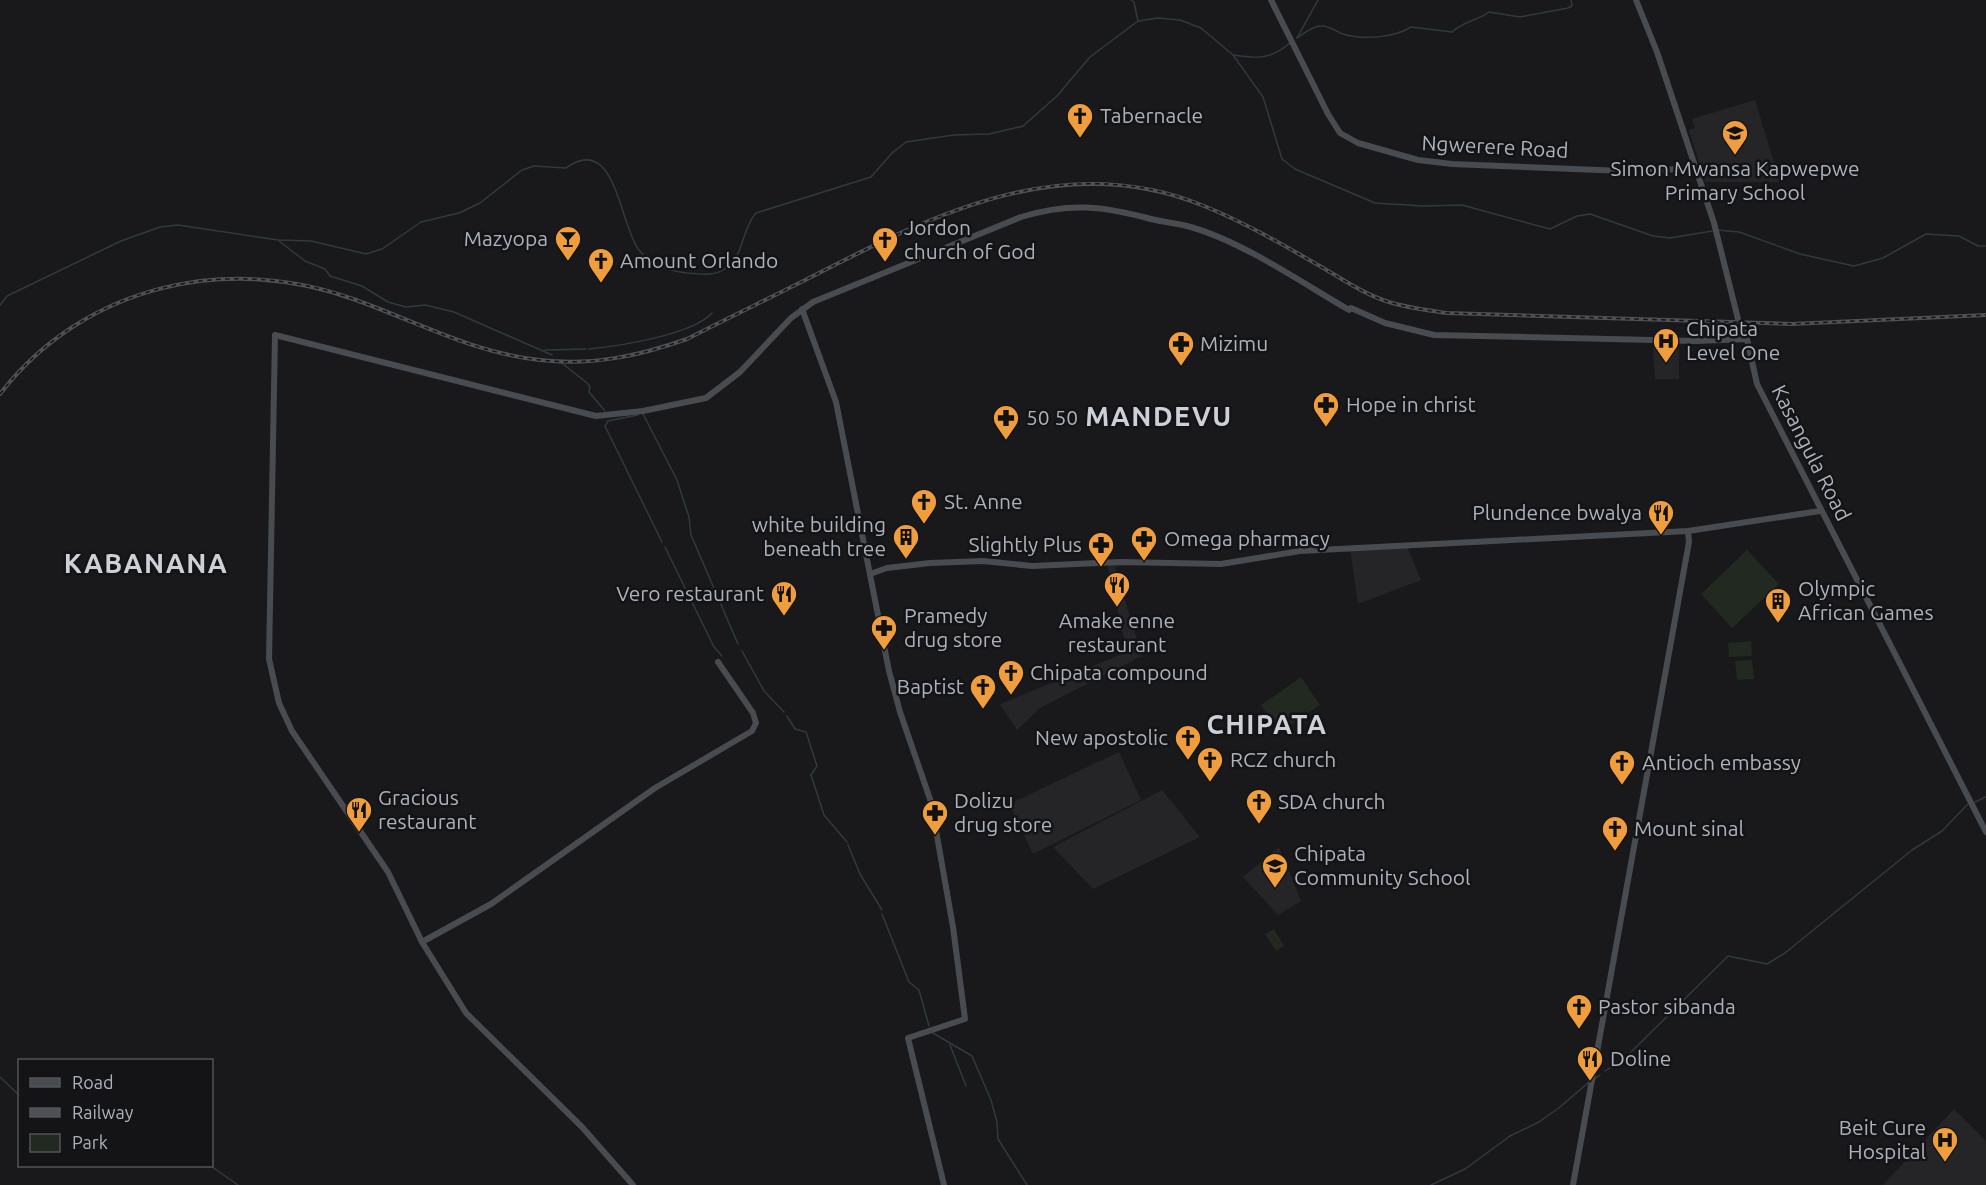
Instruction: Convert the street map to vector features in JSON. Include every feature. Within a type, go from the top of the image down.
[{"type":"street","name":"Ngwerere Road","points":[[1270,0],[1340,133],[1377,149],[1418,160],[1452,164],[1648,172],[1694,167]]},
{"type":"street","name":"Kasangula Road","points":[[1636,0],[1657,52],[1714,223],[1740,323],[1748,339],[1757,384],[1986,832]]},
{"type":"street","points":[[633,1185],[582,1127],[471,1018],[422,942],[388,872],[292,731],[274,685],[269,658],[275,335],[596,416],[643,411],[706,398],[740,372],[802,309],[1004,223],[1053,208],[1075,206],[1117,210],[1187,226],[1264,261],[1349,310],[1351,308],[1386,323],[1434,334],[1696,341],[1748,339]]},
{"type":"street","points":[[802,309],[836,402],[900,712],[931,802],[953,927],[964,1019],[908,1038],[944,1185]]},
{"type":"street","points":[[870,574],[887,568],[930,562],[982,561],[1032,566],[1120,562],[1221,564],[1300,551],[1688,531],[1820,511]]},
{"type":"street","points":[[1573,1185],[1689,542],[1688,531]]},
{"type":"street","points":[[422,942],[491,904],[655,788],[755,729],[753,713],[718,662]]},
{"type":"shaded area","name":"Simon Mwansa Kapwepwe Primary School","points":[[1755,100],[1780,182],[1705,182],[1689,130],[1695,128],[1692,119]]},
{"type":"shaded area","name":"Chipata Level One","points":[[1653,348],[1679,349],[1679,379],[1655,379]]},
{"type":"shaded area","points":[[1406,544],[1421,580],[1358,604],[1350,548]]},
{"type":"shaded area","points":[[1133,558],[1128,564],[1115,567],[1142,656],[1040,708],[1017,730],[1000,704],[1127,652],[1107,563]]},
{"type":"shaded area","points":[[1119,752],[1141,800],[1033,854],[1009,804]]},
{"type":"shaded area","points":[[1162,790],[1200,837],[1093,889],[1053,847]]},
{"type":"shaded area","name":"Chipata Community School","points":[[1279,847],[1301,901],[1278,915],[1243,877]]},
{"type":"shaded area","name":"Beit Cure Hospital","points":[[1954,1109],[1986,1141],[1986,1185],[1883,1185]]},
{"type":"green space","points":[[1747,550],[1779,584],[1732,628],[1701,594]]},
{"type":"green space","points":[[1751,641],[1752,656],[1729,657],[1728,643]]},
{"type":"green space","points":[[1752,660],[1754,679],[1737,680],[1735,661]]},
{"type":"green space","points":[[1301,677],[1320,705],[1279,732],[1261,705]]},
{"type":"green space","points":[[1274,929],[1284,946],[1276,951],[1265,934]]},
{"type":"waterway","points":[[1131,0],[1134,2],[1138,21]]},
{"type":"waterway","points":[[1297,38],[1318,0]]},
{"type":"waterway","points":[[1297,38],[1317,26],[1329,27],[1343,34],[1359,37],[1387,36],[1411,27],[1452,32],[1489,12],[1520,17],[1568,8],[1572,6],[1571,0]]},
{"type":"waterway","points":[[0,305],[7,296],[121,241],[160,227],[178,225],[278,240],[311,241],[366,254],[382,249],[421,222],[459,213],[480,203],[522,170],[534,166],[566,168],[583,160],[596,162],[606,171],[614,186],[632,238],[649,260],[667,269],[680,272],[717,273],[726,268],[737,256],[756,213],[871,177],[892,153],[906,142],[954,135],[989,134],[1023,126],[1057,96],[1090,57],[1138,21],[1158,18],[1180,20],[1201,28],[1233,55],[1263,97],[1282,159],[1295,169],[1375,203],[1424,206],[1462,205],[1550,229],[1577,216],[1590,214],[1653,236],[1670,238],[1712,231]]},
{"type":"waterway","points":[[1234,55],[1250,57],[1270,55],[1290,43]]},
{"type":"waterway","points":[[1717,230],[1739,232],[1800,254],[1854,266],[1883,258],[1926,234],[1959,236],[1978,246],[1986,246]]},
{"type":"waterway","points":[[279,241],[305,261],[325,269],[330,276],[362,286],[388,302],[406,307],[425,305],[454,312],[552,355]]},
{"type":"waterway","points":[[589,349],[636,342],[672,333],[702,321],[712,313]]},
{"type":"waterway","points":[[544,350],[586,349]]},
{"type":"waterway","points":[[558,360],[587,383],[590,387],[589,392],[605,411]]},
{"type":"waterway","points":[[643,414],[677,480],[689,517],[691,535],[738,644]]},
{"type":"waterway","points":[[638,415],[608,421],[605,426],[662,542]]},
{"type":"waterway","points":[[665,547],[714,647],[722,656]]},
{"type":"waterway","points":[[742,651],[764,691],[784,712]]},
{"type":"waterway","points":[[787,716],[795,729],[806,732],[817,766],[811,775],[824,815],[847,842]]},
{"type":"waterway","points":[[1975,802],[1986,797]]},
{"type":"waterway","points":[[1725,959],[1728,956],[1767,964],[1785,953],[1912,850],[1942,831],[1968,804]]},
{"type":"waterway","points":[[848,845],[860,874],[882,910]]},
{"type":"waterway","points":[[882,914],[909,982],[919,990],[929,1026]]},
{"type":"waterway","points":[[1605,1071],[1626,1057],[1724,960]]},
{"type":"waterway","points":[[933,1033],[972,1056],[991,1100],[997,1122],[998,1139],[1027,1185]]},
{"type":"waterway","points":[[950,1045],[966,1086]]},
{"type":"waterway","points":[[1595,1079],[1600,1075]]},
{"type":"waterway","points":[[0,1077],[18,1094]]},
{"type":"waterway","points":[[1431,1185],[1465,1169],[1510,1136],[1539,1122],[1589,1082]]},
{"type":"waterway","points":[[212,1167],[238,1185]]},
{"type":"railway","points":[[0,394],[34,356],[74,326],[117,304],[162,288],[210,280],[259,279],[308,286],[356,300],[469,344],[516,356],[559,362],[578,362],[633,355],[687,339],[863,251],[956,210],[1004,195],[1053,186],[1103,184],[1153,190],[1204,206],[1265,235],[1372,296],[1425,310],[1447,313],[1792,324],[1986,315]]},
{"type":"place","name":"Tabernacle","points":[[1080,139]]},
{"type":"place","name":"Simon Mwansa Kapwepwe Primary School","points":[[1735,156]]},
{"type":"place","name":"Mazyopa","points":[[568,262]]},
{"type":"place","name":"Jordon church of God","points":[[885,263]]},
{"type":"place","name":"Amount Orlando","points":[[601,284]]},
{"type":"place","name":"Chipata Level One","points":[[1666,364]]},
{"type":"place","name":"Mizimu","points":[[1181,367]]},
{"type":"place","name":"Hope in christ","points":[[1326,428]]},
{"type":"place","name":"50 50","points":[[1006,441]]},
{"type":"place","name":"St. Anne","points":[[924,525]]},
{"type":"place","name":"Plundence bwalya","points":[[1661,536]]},
{"type":"place","name":"white building beneath tree","points":[[906,560]]},
{"type":"place","name":"Omega pharmacy","points":[[1144,562]]},
{"type":"place","name":"Slightly Plus","points":[[1101,568]]},
{"type":"place","name":"Amake enne restaurant","points":[[1117,608]]},
{"type":"place","name":"Vero restaurant","points":[[784,617]]},
{"type":"place","name":"Olympic African Games","points":[[1778,624]]},
{"type":"place","name":"Pramedy drug store","points":[[884,651]]},
{"type":"place","name":"Chipata compound","points":[[1011,696]]},
{"type":"place","name":"Baptist","points":[[983,710]]},
{"type":"place","name":"New apostolic","points":[[1188,761]]},
{"type":"place","name":"RCZ church","points":[[1210,783]]},
{"type":"place","name":"Antioch embassy","points":[[1622,786]]},
{"type":"place","name":"SDA church","points":[[1259,825]]},
{"type":"place","name":"Gracious restaurant","points":[[359,833]]},
{"type":"place","name":"Dolizu drug store","points":[[935,836]]},
{"type":"place","name":"Mount sinal","points":[[1615,852]]},
{"type":"place","name":"Chipata Community School","points":[[1275,889]]},
{"type":"place","name":"Pastor sibanda","points":[[1579,1030]]},
{"type":"place","name":"Doline","points":[[1590,1082]]},
{"type":"place","name":"Beit Cure Hospital","points":[[1945,1163]]},
{"type":"district","name":"MANDEVU","points":[[1159,417]]},
{"type":"district","name":"KABANANA","points":[[146,564]]},
{"type":"district","name":"CHIPATA","points":[[1267,725]]}]
